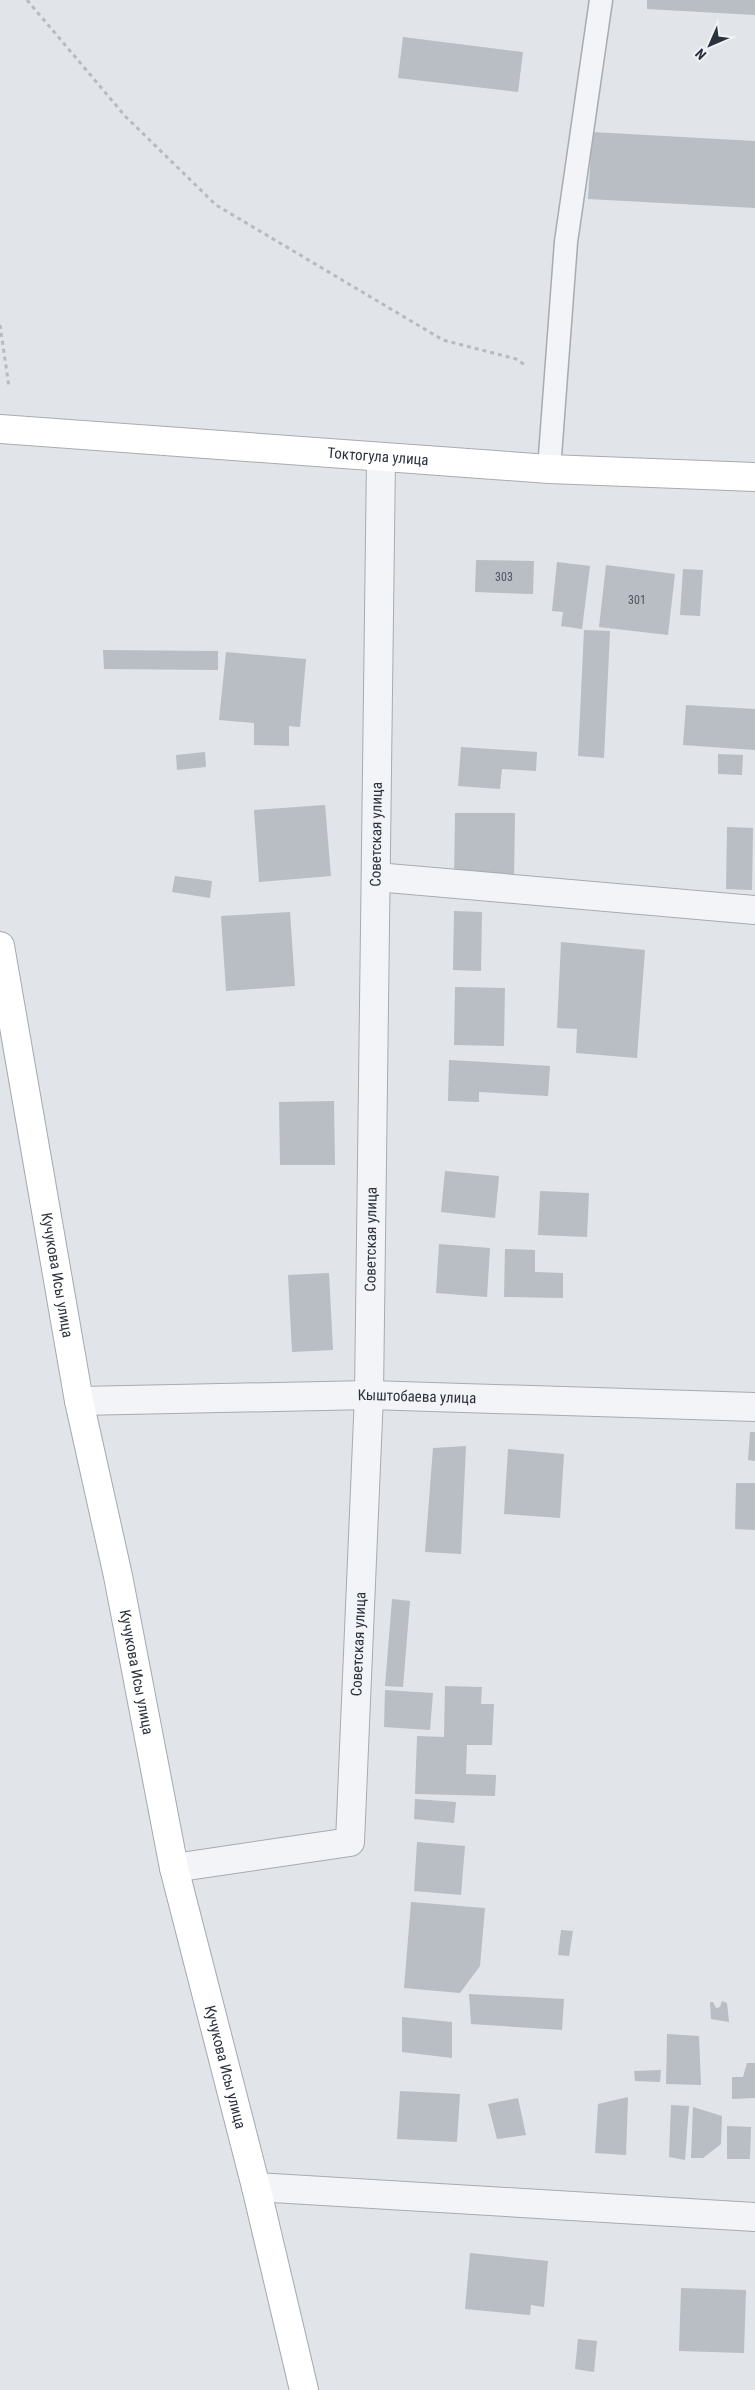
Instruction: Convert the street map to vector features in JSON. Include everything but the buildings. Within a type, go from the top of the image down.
[{"type":"main road","name":"Токтогула улица","points":[[0,429],[549,469],[755,477]]},
{"type":"main road","name":"Кучукова Исы улица","points":[[0,946],[79,1401],[118,1576],[174,1868],[256,2187],[304,2390]]},
{"type":"street","name":"Советская улица","points":[[174,1868],[350,1842],[368,1395],[381,458]]},
{"type":"street","points":[[376,877],[755,910]]},
{"type":"street","name":"Кыштобаева улица","points":[[79,1401],[368,1395],[755,1407]]},
{"type":"street","points":[[256,2187],[755,2217]]},
{"type":"lane","points":[[549,469],[566,242],[601,0]]},
{"type":"path","points":[[27,0],[126,117],[216,205],[443,340],[516,359],[537,374],[554,406]]},
{"type":"path","points":[[0,325],[9,387]]}]
